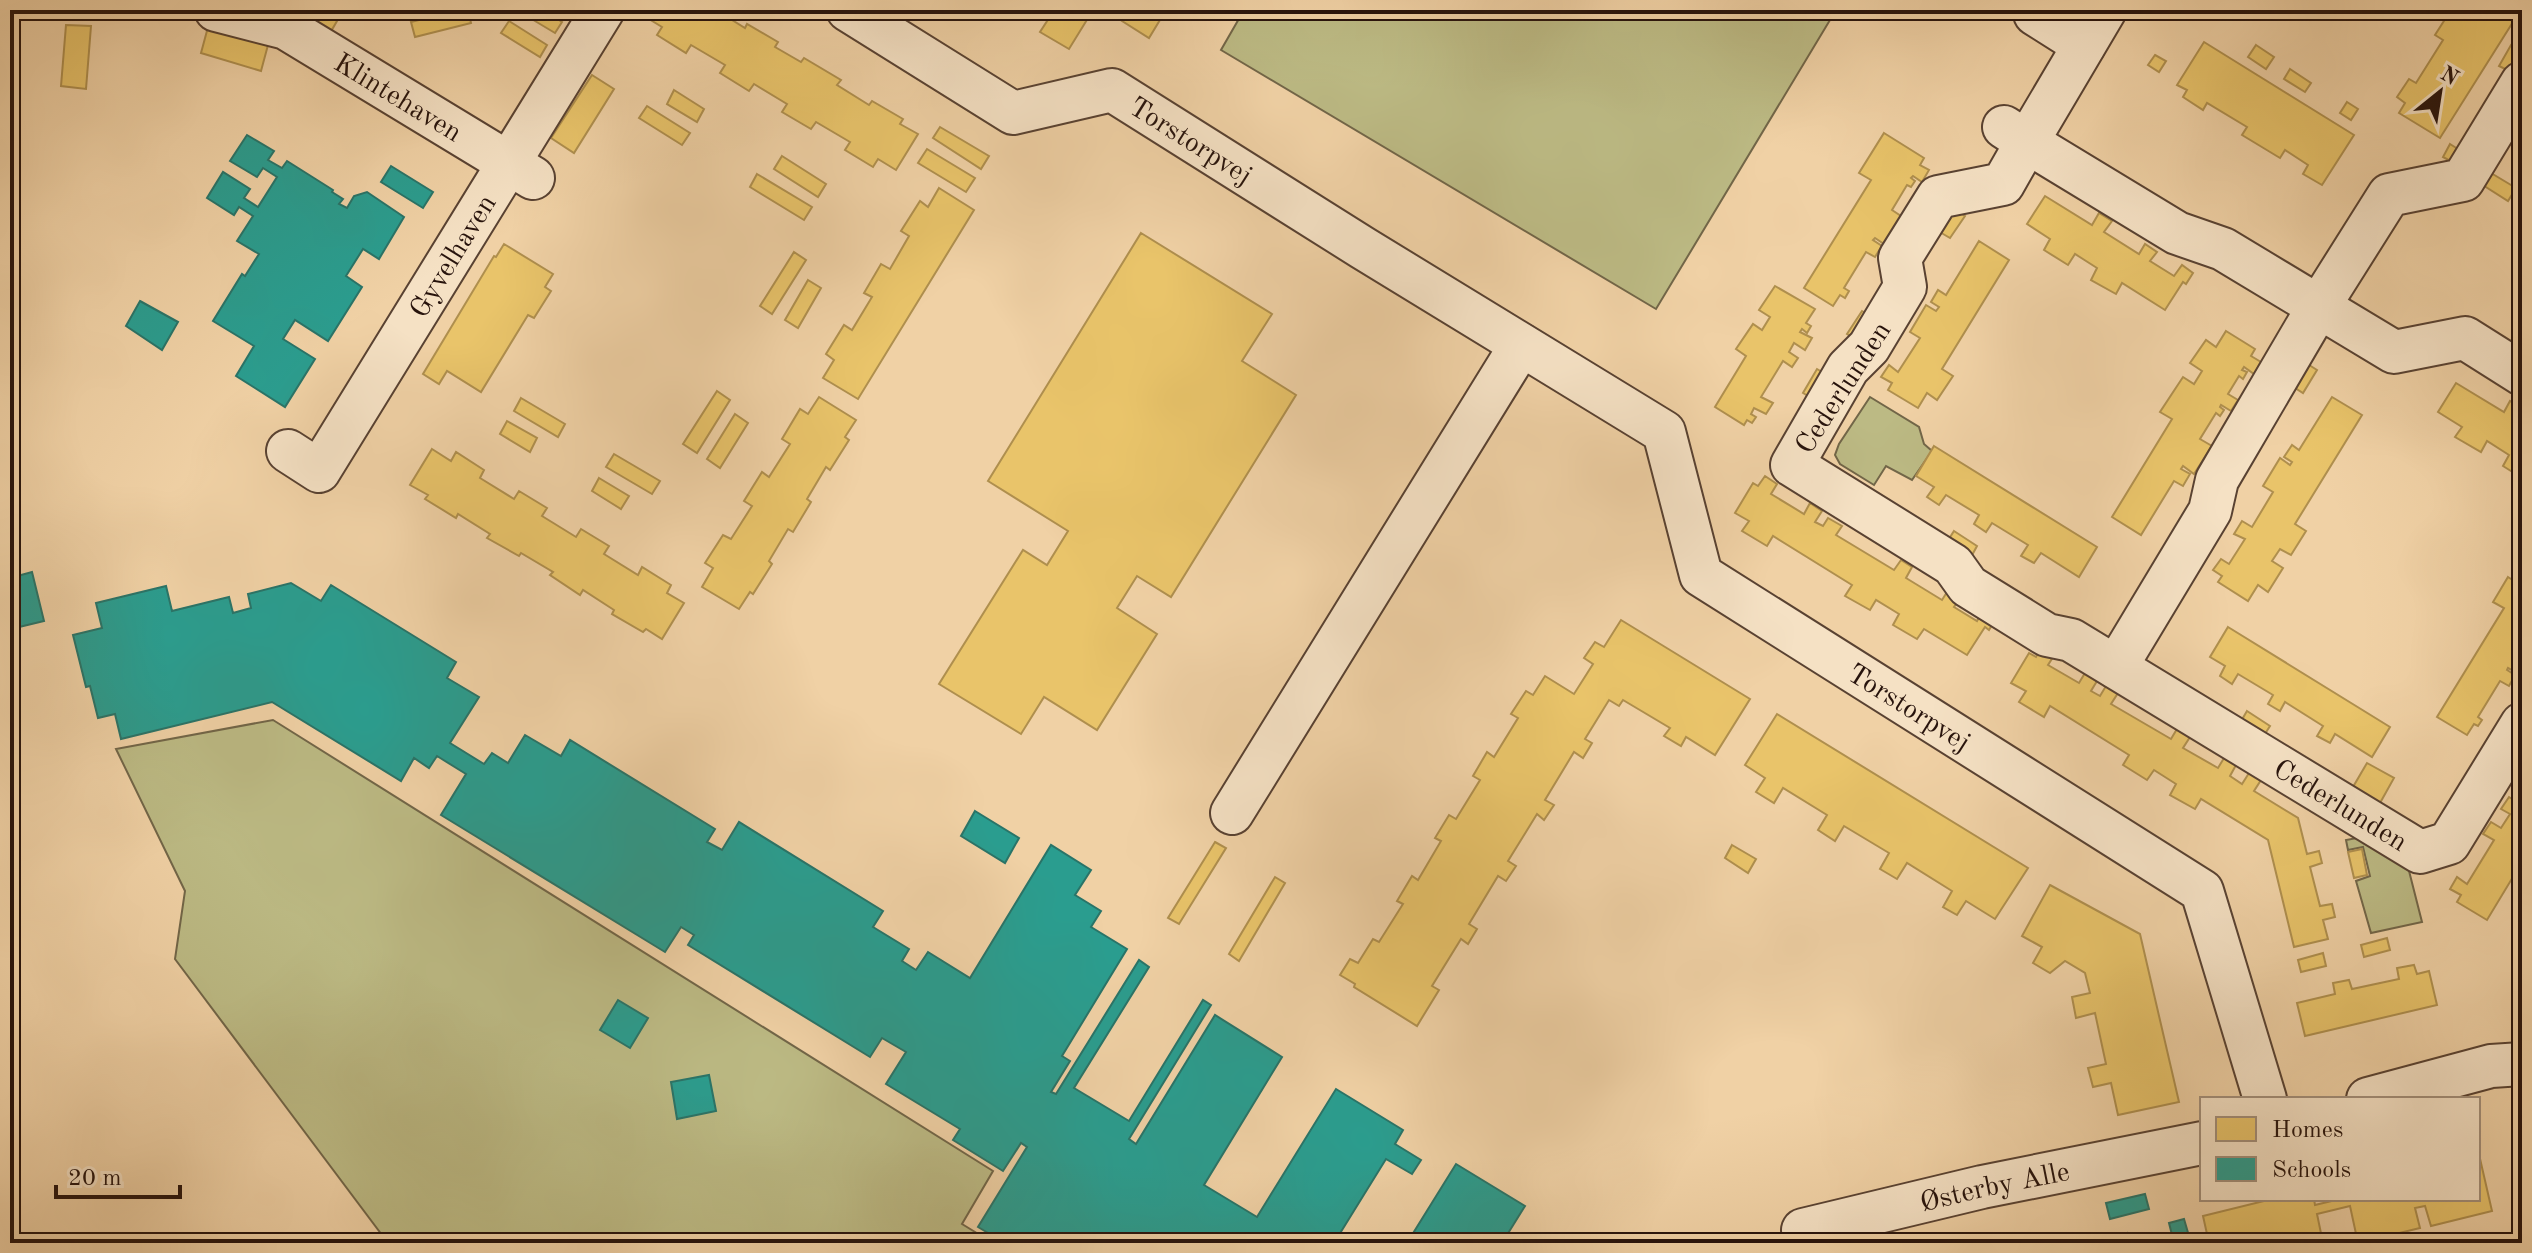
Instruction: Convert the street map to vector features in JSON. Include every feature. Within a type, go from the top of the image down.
[{"type":"street","name":"Klintehaven","points":[[216,10],[286,28],[520,170]]},
{"type":"street","name":"Gyvelhaven","points":[[288,451],[319,471],[520,170],[603,10]]},
{"type":"street","name":"Torstorpvej","points":[[848,10],[1013,113],[1112,90],[1664,432],[1701,575],[2202,891],[2264,1097]]},
{"type":"street","name":"Cederlunden","points":[[2105,10],[2084,45],[2016,134],[2003,184],[1938,197],[1900,258],[1905,287],[1869,347],[1848,368],[1792,465],[1953,565],[1968,586],[2047,635],[2071,640],[2420,852],[2449,843],[2522,724]]},
{"type":"street","points":[[2035,14],[2084,45]]},
{"type":"street","points":[[2116,667],[2210,511],[2217,480],[2319,306],[2389,195],[2463,180],[2522,83]]},
{"type":"street","points":[[2016,134],[2177,233],[2223,249],[2394,352],[2465,338],[2522,374]]},
{"type":"street","points":[[1232,813],[1521,345]]},
{"type":"street","points":[[2375,1097],[2491,1066],[2522,1064]]},
{"type":"street","name":"Østerby Alle","points":[[1806,1243],[1803,1230],[1982,1187],[2200,1143]]},
{"type":"shaded area","points":[[1244,10],[1836,10],[1656,309],[1221,50]]},
{"type":"shaded area","points":[[1870,397],[1919,427],[1924,444],[1932,451],[1912,480],[1886,466],[1874,485],[1840,464],[1835,455]]},
{"type":"shaded area","points":[[273,720],[993,1171],[962,1224],[993,1243],[388,1243],[175,959],[185,891],[116,749]]},
{"type":"shaded area","points":[[2357,838],[2408,867],[2422,922],[2371,933],[2356,881],[2370,876],[2363,847],[2348,850],[2346,840]]},
{"type":"building: Homes","points":[[292,10],[319,10],[337,21],[330,33]]},
{"type":"building: Homes","points":[[468,10],[471,23],[415,37],[411,22]]},
{"type":"building: Homes","points":[[528,10],[544,10],[562,22],[555,33],[525,15]]},
{"type":"building: Homes","points":[[648,10],[716,10],[745,28],[747,24],[778,42],[775,47],[801,62],[804,58],[841,80],[837,85],[869,105],[872,101],[903,119],[900,124],[918,134],[896,170],[878,159],[873,167],[845,150],[850,142],[816,122],[811,129],[782,112],[787,104],[754,84],[749,91],[720,73],[725,65],[691,45],[686,53],[657,35],[662,27],[644,16]]},
{"type":"building: Homes","points":[[1043,10],[1093,10],[1069,49],[1040,32],[1051,15]]},
{"type":"building: Homes","points":[[1129,10],[1166,10],[1149,38],[1122,21]]},
{"type":"building: Homes","points":[[2451,10],[2512,10],[2518,14],[2440,138],[2399,113],[2405,103],[2397,97],[2409,79],[2416,83],[2443,40],[2435,35]]},
{"type":"building: Homes","points":[[509,21],[547,45],[540,57],[501,33]]},
{"type":"building: Homes","points":[[66,25],[91,26],[86,89],[61,86]]},
{"type":"building: Homes","points":[[208,27],[268,45],[261,71],[201,53]]},
{"type":"building: Homes","points":[[2204,42],[2354,135],[2322,185],[2303,174],[2308,165],[2285,150],[2280,158],[2242,135],[2247,127],[2207,103],[2203,110],[2183,97],[2187,90],[2177,85]]},
{"type":"building: Homes","points":[[2256,45],[2274,57],[2266,69],[2248,57]]},
{"type":"building: Homes","points":[[2511,45],[2522,51],[2511,72],[2499,66]]},
{"type":"building: Homes","points":[[2155,55],[2166,61],[2159,72],[2148,65]]},
{"type":"building: Homes","points":[[2290,69],[2311,83],[2305,92],[2284,79]]},
{"type":"building: Homes","points":[[592,75],[614,89],[574,153],[551,138]]},
{"type":"building: Homes","points":[[674,90],[704,109],[697,122],[667,104]]},
{"type":"building: Homes","points":[[2347,102],[2358,109],[2351,120],[2340,113]]},
{"type":"building: Homes","points":[[647,106],[690,133],[682,145],[639,118]]},
{"type":"building: Homes","points":[[940,127],[989,156],[981,169],[933,138]]},
{"type":"building: Homes","points":[[1884,133],[1924,158],[1920,165],[1929,170],[1922,182],[1913,176],[1911,178],[1915,181],[1911,187],[1907,185],[1892,210],[1904,218],[1887,246],[1875,238],[1873,240],[1882,246],[1875,257],[1866,252],[1844,288],[1849,291],[1845,298],[1840,295],[1833,306],[1804,288],[1871,180],[1859,173]]},
{"type":"building: Homes","points":[[2450,144],[2461,151],[2454,163],[2443,157]]},
{"type":"building: Homes","points":[[927,149],[975,178],[966,192],[918,163]]},
{"type":"building: Homes","points":[[782,156],[826,184],[818,197],[774,169]]},
{"type":"building: Homes","points":[[2486,170],[2516,188],[2508,201],[2478,182]]},
{"type":"building: Homes","points":[[757,174],[812,207],[804,220],[750,187]]},
{"type":"building: Homes","points":[[939,188],[974,210],[858,399],[823,378],[834,360],[826,354],[844,325],[852,330],[872,297],[864,293],[881,264],[890,269],[909,236],[901,231],[920,201],[928,207]]},
{"type":"building: Homes","points":[[2045,196],[2092,225],[2099,213],[2112,221],[2104,232],[2139,254],[2145,244],[2157,252],[2150,261],[2174,276],[2182,265],[2193,273],[2186,284],[2183,282],[2165,310],[2122,283],[2116,294],[2091,280],[2097,268],[2075,254],[2068,265],[2044,250],[2050,239],[2027,224]]},
{"type":"building: Homes","points":[[1953,208],[1965,216],[1950,238],[1938,231]]},
{"type":"building: Homes","points":[[1141,233],[1272,314],[1242,361],[1296,395],[1171,597],[1137,576],[1117,608],[1157,634],[1097,730],[1044,697],[1021,734],[939,684],[1023,550],[1047,565],[1068,531],[988,481]]},
{"type":"building: Homes","points":[[1979,241],[2009,260],[1942,369],[1953,376],[1937,400],[1927,393],[1918,408],[1888,390],[1892,383],[1881,377],[1889,365],[1898,372],[1920,338],[1910,332],[1926,305],[1936,311],[1939,307],[1931,302],[1938,290],[1946,295]]},
{"type":"building: Homes","points":[[504,244],[553,274],[545,287],[551,291],[534,318],[528,315],[481,392],[447,371],[439,384],[423,374]]},
{"type":"building: Homes","points":[[794,252],[806,260],[772,314],[760,306]]},
{"type":"building: Homes","points":[[808,280],[821,288],[798,328],[785,320]]},
{"type":"building: Homes","points":[[1775,286],[1815,309],[1806,323],[1811,326],[1807,333],[1802,329],[1800,332],[1812,338],[1805,350],[1794,343],[1789,352],[1798,358],[1792,367],[1783,361],[1761,397],[1773,403],[1766,414],[1754,408],[1751,414],[1756,417],[1752,423],[1747,420],[1744,425],[1715,407],[1746,356],[1736,349],[1753,324],[1762,330],[1770,317],[1759,310]]},
{"type":"building: Homes","points":[[1862,311],[1874,318],[1860,342],[1847,334]]},
{"type":"building: Homes","points":[[2226,331],[2255,349],[2251,356],[2261,362],[2254,374],[2244,367],[2242,370],[2247,372],[2243,379],[2239,376],[2228,394],[2238,400],[2231,411],[2221,405],[2224,410],[2220,416],[2216,413],[2200,439],[2212,446],[2194,474],[2183,466],[2181,469],[2190,474],[2183,486],[2174,481],[2141,535],[2112,517],[2172,419],[2160,412],[2183,377],[2194,384],[2202,371],[2190,363],[2206,340],[2216,347]]},
{"type":"building: Homes","points":[[2306,363],[2317,370],[2303,393],[2292,386]]},
{"type":"building: Homes","points":[[1817,369],[1829,376],[1815,400],[1803,393]]},
{"type":"building: Homes","points":[[2456,383],[2504,412],[2510,401],[2522,408],[2516,419],[2522,423],[2522,478],[2503,466],[2509,455],[2487,441],[2481,452],[2455,437],[2462,427],[2438,412]]},
{"type":"building: Homes","points":[[717,391],[730,400],[697,453],[683,444]]},
{"type":"building: Homes","points":[[819,397],[856,420],[845,437],[849,440],[830,470],[826,467],[807,499],[811,502],[793,532],[788,529],[769,561],[772,564],[753,594],[750,592],[739,609],[702,587],[713,568],[705,563],[723,535],[731,539],[752,506],[744,501],[762,472],[769,477],[790,444],[782,439],[800,409],[808,414]]},
{"type":"building: Homes","points":[[2332,397],[2362,415],[2295,524],[2306,531],[2291,555],[2280,549],[2272,561],[2283,568],[2268,592],[2258,585],[2248,601],[2218,582],[2222,576],[2213,570],[2221,559],[2229,564],[2245,539],[2234,534],[2242,521],[2252,527],[2273,492],[2263,486],[2280,458],[2290,465],[2292,462],[2284,457],[2292,445],[2299,450]]},
{"type":"building: Homes","points":[[521,398],[565,424],[558,437],[514,411]]},
{"type":"building: Homes","points":[[735,414],[748,423],[720,468],[707,459]]},
{"type":"building: Homes","points":[[507,421],[537,438],[530,452],[500,434]]},
{"type":"building: Homes","points":[[1934,446],[2097,547],[2079,577],[2041,553],[2034,563],[2021,556],[2028,545],[1992,523],[1986,532],[1974,524],[1979,515],[1946,495],[1939,505],[1927,497],[1934,487],[1916,476]]},
{"type":"building: Homes","points":[[432,449],[451,461],[456,452],[484,470],[480,478],[514,499],[519,491],[547,508],[542,516],[576,537],[581,529],[609,546],[604,554],[638,575],[642,567],[671,585],[667,593],[684,603],[662,639],[612,614],[614,610],[583,590],[580,595],[550,575],[553,572],[487,538],[490,534],[458,514],[456,518],[425,499],[428,495],[410,485]]},
{"type":"building: Homes","points":[[614,454],[660,481],[652,494],[606,467]]},
{"type":"building: Homes","points":[[1765,476],[1777,484],[1771,494],[1804,514],[1810,503],[1822,511],[1815,522],[1823,526],[1828,518],[1842,526],[1836,535],[1894,570],[1901,560],[1912,567],[1906,578],[1942,600],[1949,589],[1961,597],[1954,607],[1977,621],[1983,610],[1996,618],[1989,630],[1985,627],[1967,655],[1924,629],[1917,639],[1893,625],[1899,614],[1876,600],[1870,610],[1845,596],[1852,585],[1773,536],[1767,546],[1742,531],[1749,521],[1735,513],[1753,483],[1758,486]]},
{"type":"building: Homes","points":[[599,478],[629,496],[621,509],[592,491]]},
{"type":"building: Homes","points":[[1954,531],[1977,546],[1971,557],[1947,542]]},
{"type":"building: Homes","points":[[2508,577],[2519,584],[2522,579],[2522,672],[2520,675],[2508,668],[2515,675],[2509,686],[2500,681],[2478,717],[2482,720],[2478,726],[2474,724],[2467,735],[2437,717],[2504,608],[2493,602]]},
{"type":"building: Homes","points":[[1621,620],[1750,699],[1715,755],[1686,737],[1681,746],[1664,736],[1670,728],[1623,700],[1619,706],[1609,700],[1585,739],[1592,743],[1583,758],[1574,752],[1545,800],[1554,805],[1544,820],[1537,814],[1508,861],[1516,866],[1506,881],[1498,876],[1469,924],[1477,929],[1468,944],[1461,939],[1432,986],[1439,990],[1417,1026],[1340,975],[1350,959],[1358,963],[1373,939],[1379,942],[1403,904],[1397,901],[1412,876],[1418,880],[1441,841],[1435,838],[1449,815],[1456,819],[1480,780],[1473,776],[1487,752],[1494,757],[1518,718],[1511,714],[1526,691],[1533,695],[1545,676],[1574,694],[1593,664],[1584,658],[1595,642],[1604,647]]},
{"type":"building: Homes","points":[[2228,627],[2390,727],[2372,757],[2335,734],[2330,743],[2317,736],[2323,726],[2285,702],[2280,711],[2268,704],[2273,695],[2238,674],[2232,684],[2220,676],[2225,666],[2210,657]]},
{"type":"building: Homes","points":[[2042,646],[2055,654],[2048,665],[2079,683],[2085,673],[2097,681],[2091,691],[2100,696],[2106,686],[2118,693],[2111,704],[2171,739],[2177,729],[2190,737],[2183,748],[2218,768],[2224,758],[2236,765],[2230,776],[2242,784],[2249,773],[2261,780],[2254,791],[2298,818],[2307,854],[2319,851],[2322,863],[2310,867],[2320,906],[2332,904],[2335,917],[2323,920],[2328,939],[2294,947],[2268,840],[2201,799],[2195,809],[2170,795],[2176,784],[2154,770],[2147,780],[2123,765],[2129,755],[2050,706],[2044,717],[2019,702],[2026,691],[2011,683],[2029,653],[2036,657]]},
{"type":"building: Homes","points":[[2247,711],[2270,726],[2263,737],[2240,723]]},
{"type":"building: Homes","points":[[1777,714],[2028,868],[1995,919],[1966,901],[1957,915],[1943,907],[1952,891],[1907,863],[1897,879],[1880,869],[1889,853],[1844,826],[1835,841],[1818,830],[1827,815],[1783,788],[1774,803],[1756,792],[1765,778],[1745,765]]},
{"type":"building: Homes","points":[[2367,763],[2394,778],[2380,803],[2353,787]]},
{"type":"building: Homes","points":[[2522,794],[2522,862],[2487,920],[2457,902],[2461,895],[2450,889],[2457,877],[2467,884],[2494,840],[2483,834],[2491,822],[2501,828],[2510,814],[2501,809],[2509,797],[2517,802]]},
{"type":"building: Homes","points":[[1215,842],[1226,848],[1179,924],[1168,918]]},
{"type":"building: Homes","points":[[1732,845],[1756,859],[1748,873],[1725,858]]},
{"type":"building: Homes","points":[[2362,849],[2367,875],[2354,878],[2348,852]]},
{"type":"building: Homes","points":[[1275,877],[1285,883],[1239,961],[1229,954]]},
{"type":"building: Homes","points":[[2050,885],[2140,934],[2179,1102],[2118,1115],[2111,1083],[2093,1087],[2088,1068],[2106,1064],[2095,1013],[2076,1018],[2072,997],[2090,993],[2085,973],[2065,961],[2050,973],[2033,963],[2042,947],[2022,936]]},
{"type":"building: Homes","points":[[2387,938],[2390,950],[2364,957],[2361,945]]},
{"type":"building: Homes","points":[[2323,953],[2326,966],[2301,972],[2298,960]]},
{"type":"building: Homes","points":[[2414,965],[2417,974],[2429,971],[2437,1005],[2305,1036],[2297,1003],[2335,994],[2333,983],[2349,980],[2352,989],[2399,979],[2397,968]]},
{"type":"building: Homes","points":[[2480,1159],[2492,1211],[2431,1226],[2425,1206],[2415,1208],[2420,1228],[2358,1243],[2350,1206],[2317,1214],[2323,1243],[2209,1243],[2203,1216],[2264,1201],[2314,1201],[2315,1205],[2332,1201],[2480,1201]]},
{"type":"building: Schools","points":[[247,135],[274,151],[268,160],[282,168],[287,161],[333,190],[343,199],[339,204],[347,208],[354,196],[367,192],[404,217],[379,259],[363,249],[346,276],[362,287],[328,341],[295,320],[283,339],[315,359],[285,407],[236,376],[254,346],[213,321],[242,274],[245,276],[259,254],[237,241],[253,216],[239,207],[234,215],[207,198],[223,172],[250,189],[244,198],[258,207],[277,177],[263,168],[257,177],[230,161]]},
{"type":"building: Schools","points":[[391,166],[433,192],[423,208],[381,182]]},
{"type":"building: Schools","points":[[140,301],[178,322],[162,350],[126,326]]},
{"type":"building: Schools","points":[[32,572],[44,621],[15,628],[10,606],[10,578]]},
{"type":"building: Schools","points":[[291,583],[321,601],[331,585],[456,662],[447,678],[479,697],[450,743],[484,764],[492,753],[508,763],[525,735],[561,756],[570,740],[715,829],[707,842],[722,850],[739,822],[883,911],[873,927],[909,949],[902,961],[916,970],[928,952],[970,978],[1051,845],[1091,870],[1075,895],[1101,911],[1091,927],[1127,949],[1062,1056],[1070,1061],[1051,1092],[1056,1094],[1139,960],[1149,967],[1074,1088],[1129,1121],[1203,1000],[1211,1005],[1129,1139],[1136,1144],[1215,1015],[1282,1057],[1204,1185],[1257,1217],[1336,1089],[1403,1130],[1395,1144],[1421,1160],[1412,1174],[1386,1159],[1334,1243],[1114,1243],[1109,1240],[1106,1243],[1005,1243],[978,1227],[1027,1147],[1021,1143],[1003,1171],[953,1140],[960,1129],[886,1084],[906,1052],[882,1038],[870,1057],[688,945],[694,935],[681,927],[665,952],[441,815],[466,774],[437,756],[429,768],[414,758],[401,781],[272,702],[121,739],[115,714],[98,718],[90,686],[86,687],[73,635],[102,628],[96,603],[166,586],[172,611],[229,597],[233,613],[251,608],[248,594]]},
{"type":"building: Schools","points":[[975,811],[1019,838],[1005,863],[961,836]]},
{"type":"building: Schools","points":[[618,1000],[648,1018],[630,1048],[600,1030]]},
{"type":"building: Schools","points":[[709,1075],[716,1111],[677,1119],[671,1082]]},
{"type":"building: Schools","points":[[1456,1164],[1525,1206],[1502,1243],[1407,1243]]},
{"type":"building: Schools","points":[[2145,1194],[2149,1209],[2110,1219],[2106,1203]]},
{"type":"building: Schools","points":[[2184,1219],[2191,1243],[2174,1243],[2169,1223]]},
{"type":"building: Schools","points":[[2127,1233],[2129,1243],[2082,1243]]}]
